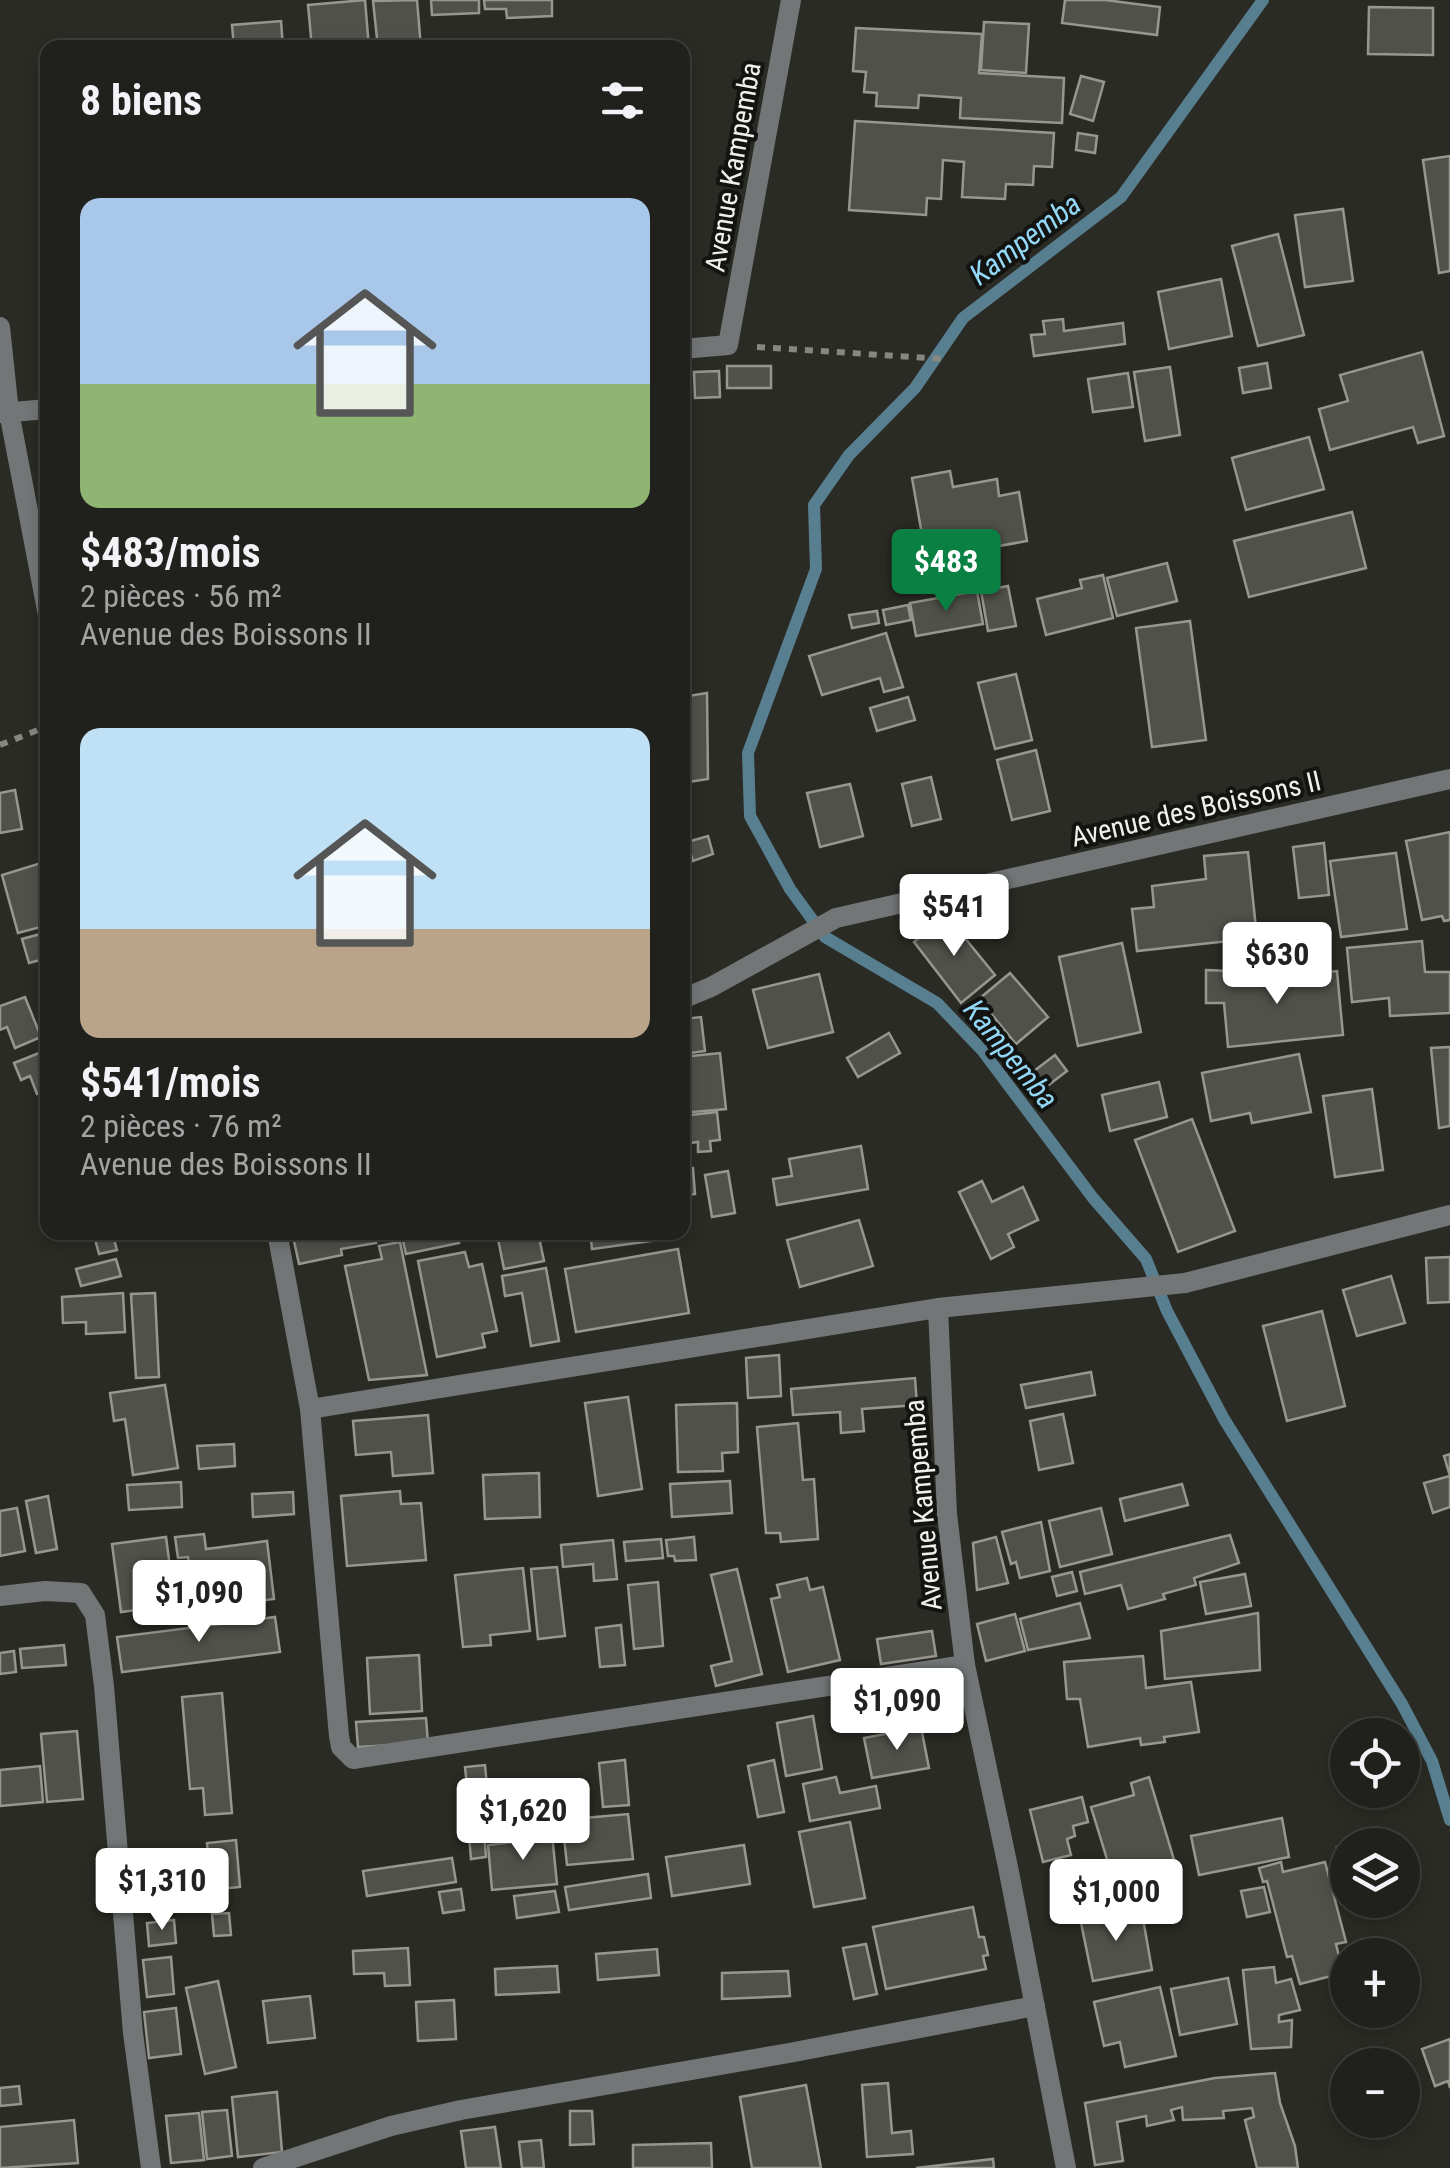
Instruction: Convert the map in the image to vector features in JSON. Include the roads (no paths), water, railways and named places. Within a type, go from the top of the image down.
[{"type":"street","name":"Avenue Kampemba","points":[[690,348],[728,345],[792,0]]},
{"type":"street","points":[[0,327],[5,412],[40,577]]},
{"type":"street","points":[[5,412],[40,409]]},
{"type":"street","name":"Avenue des Boissons II","points":[[690,996],[836,918],[1450,780]]},
{"type":"street","points":[[310,1410],[938,1308],[1185,1283],[1450,1215]]},
{"type":"street","points":[[278,1240],[310,1410],[338,1736],[341,1747],[353,1759],[965,1665]]},
{"type":"street","name":"Avenue Kampemba","points":[[938,1308],[947,1514],[965,1665],[1066,2168]]},
{"type":"street","points":[[0,1596],[45,1591],[81,1593],[95,1614],[133,2032],[151,2168]]},
{"type":"street","points":[[263,2168],[390,2126],[461,2110],[789,2054],[1035,2006]]},
{"type":"waterway","name":"Kampemba","points":[[1263,0],[1121,197],[963,318],[915,388],[849,455],[814,505],[816,569],[748,753],[750,816],[790,889],[825,937],[937,1003],[982,1050],[1093,1198],[1146,1259],[1167,1311],[1224,1419],[1402,1704],[1432,1761],[1450,1820]]}]
